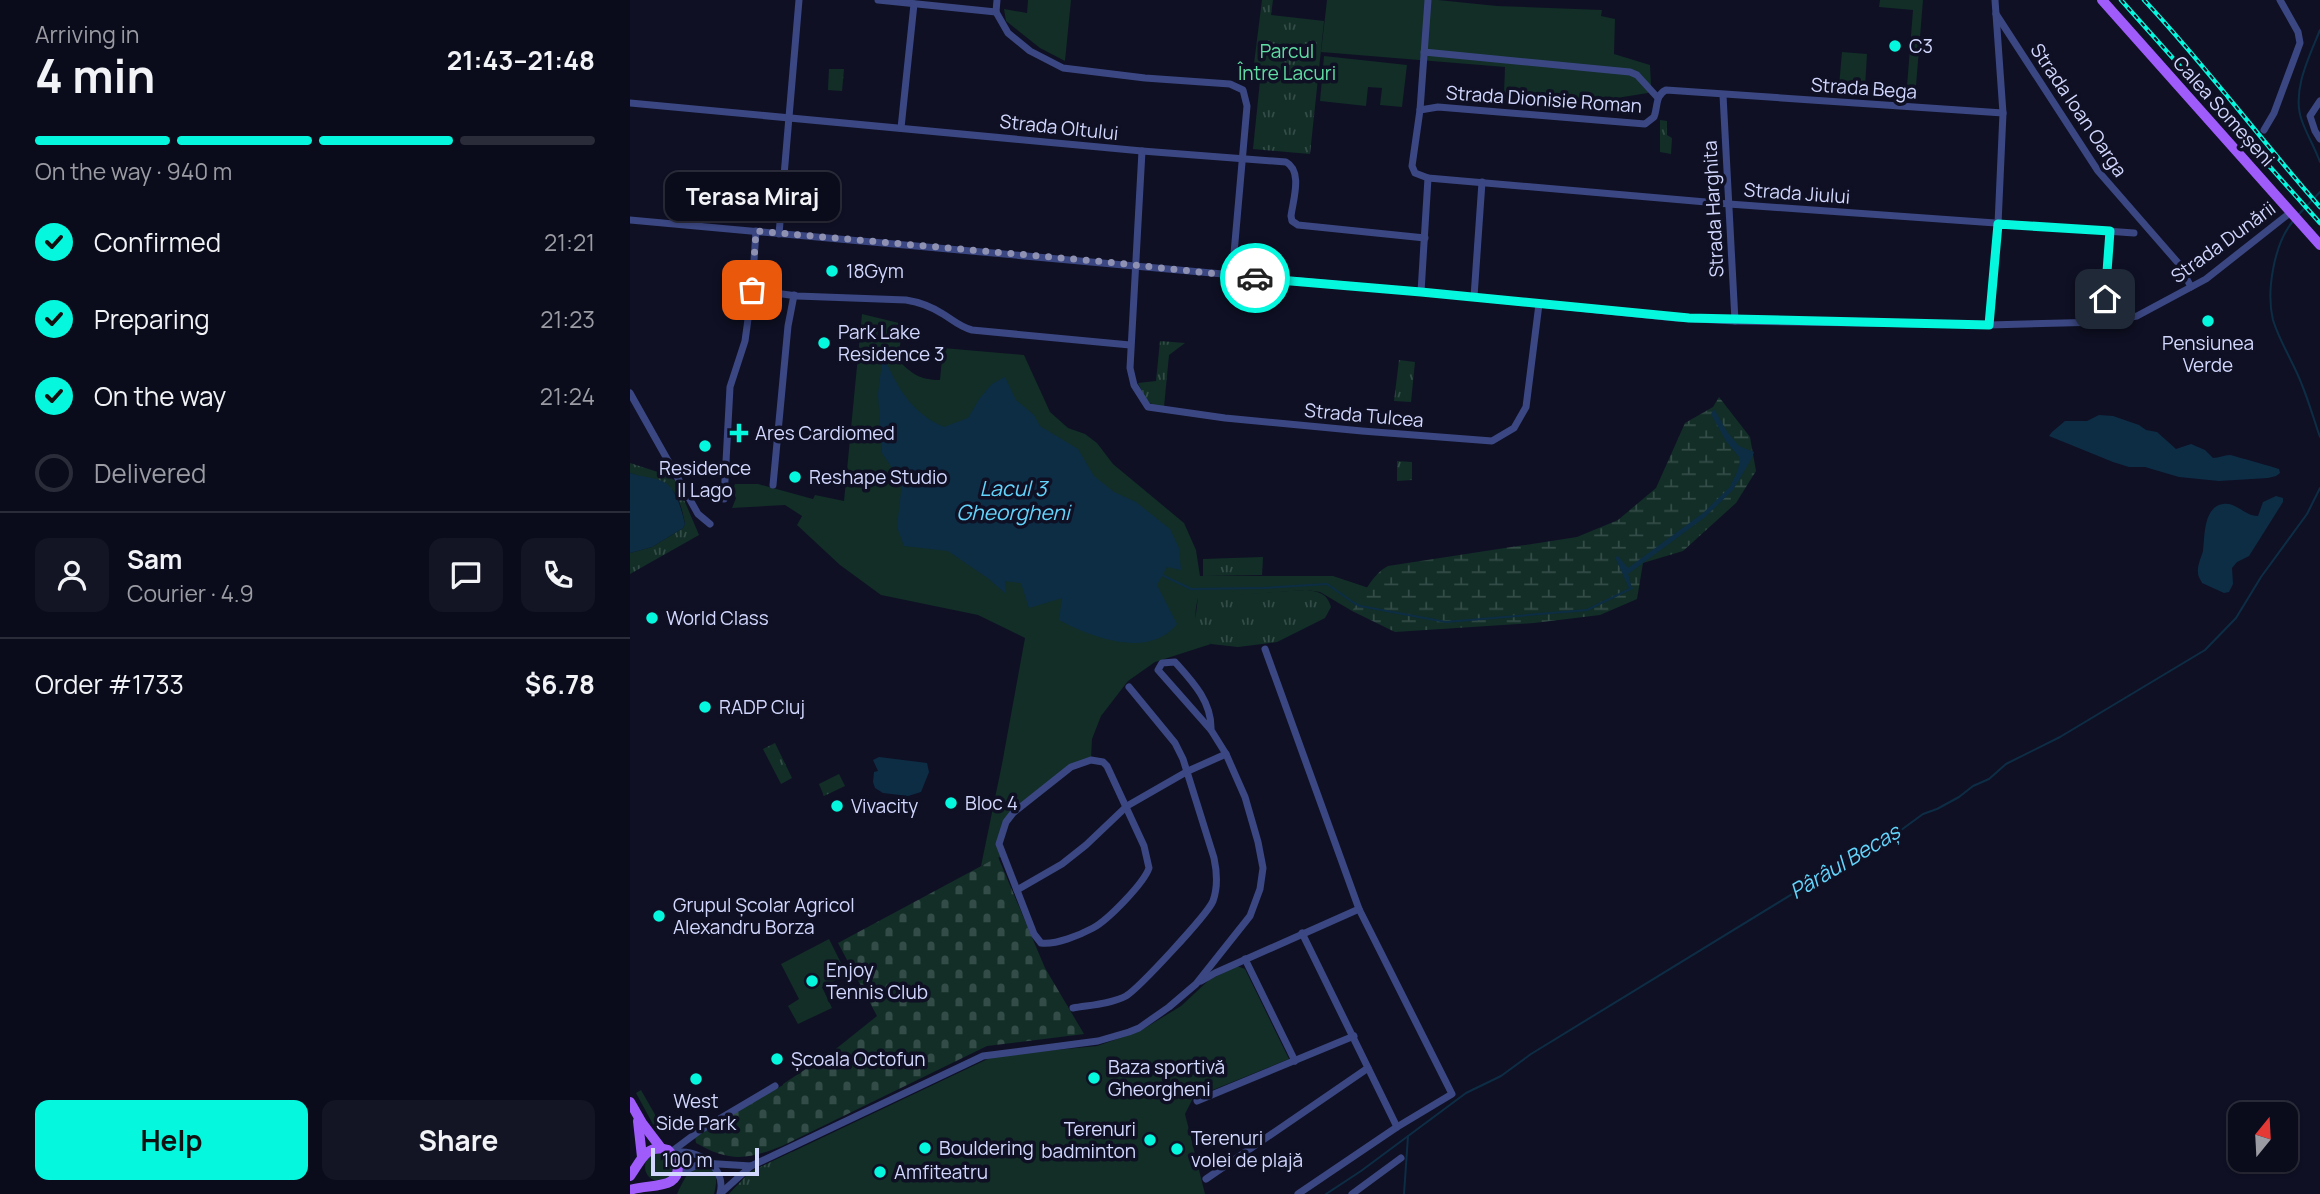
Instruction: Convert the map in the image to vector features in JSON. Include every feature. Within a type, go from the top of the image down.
[{"type":"main road","name":"Calea Someșeni","points":[[2102,0],[2320,245]]},
{"type":"main road","points":[[630,1102],[636,1114],[678,1164],[677,1174],[666,1184],[630,1190]]},
{"type":"main road","points":[[636,1114],[642,1158],[641,1175],[652,1185]]},
{"type":"main road","points":[[630,1176],[650,1150],[667,1150]]},
{"type":"street","points":[[779,234],[799,0]]},
{"type":"street","points":[[878,0],[996,12]]},
{"type":"street","points":[[997,0],[996,12],[1016,40],[1046,61],[1063,68],[1094,73],[1235,84],[1243,90],[1246,120],[1232,276]]},
{"type":"street","points":[[1420,110],[1427,0]]},
{"type":"street","points":[[1989,325],[1998,224],[2003,113],[1995,0]]},
{"type":"street","points":[[2264,130],[2274,113],[2300,43],[2298,32],[2280,0]]},
{"type":"street","points":[[901,128],[914,4]]},
{"type":"street","name":"Strada Ioan Oarga","points":[[1996,14],[2098,171],[2179,264],[2190,287]]},
{"type":"street","points":[[1424,52],[1630,72],[1637,75],[1658,98]]},
{"type":"street","name":"Strada Dionisie Roman","points":[[1428,178],[1415,173],[1412,166],[1420,110],[1438,107],[1645,124],[1654,117],[1658,98],[1666,90],[1723,95]]},
{"type":"street","name":"Strada Bega","points":[[1723,95],[2003,113]]},
{"type":"street","name":"Strada Harghita","points":[[1723,95],[1735,321]]},
{"type":"street","points":[[2320,101],[2310,116],[2320,139]]},
{"type":"street","name":"Strada Oltului","points":[[630,103],[1286,162],[1293,165],[1296,172],[1291,216],[1292,221],[1298,225],[1425,238]]},
{"type":"street","name":"Strada Tulcea","points":[[1142,151],[1130,345],[1132,378],[1144,403],[1153,409],[1362,431],[1492,441],[1514,428],[1526,407],[1539,304]]},
{"type":"street","points":[[1421,292],[1428,178]]},
{"type":"street","name":"Strada Jiului","points":[[1428,178],[1729,204],[2134,233]]},
{"type":"street","points":[[1474,297],[1482,183]]},
{"type":"street","name":"Strada Dunării","points":[[630,220],[1135,265],[1676,318],[1989,325],[2103,322],[2137,316],[2206,279],[2292,212]]},
{"type":"street","points":[[724,499],[730,387],[745,341],[756,231]]},
{"type":"street","points":[[2103,322],[2110,231]]},
{"type":"street","points":[[752,290],[794,295],[906,300],[918,302],[972,330],[1130,345]]},
{"type":"street","points":[[773,485],[788,326],[794,295]]},
{"type":"street","points":[[630,393],[698,514],[710,524]]},
{"type":"street","points":[[1265,649],[1359,909],[1451,1094],[1298,1194]]},
{"type":"street","points":[[721,1193],[751,1166],[983,1056],[1098,1041],[1129,1032],[1169,1007],[1196,984],[1250,916],[1260,889],[1263,868],[1245,797],[1226,754],[1211,730],[1158,670],[1161,663],[1175,662],[1199,688],[1212,719],[1211,730]]},
{"type":"street","points":[[1073,1008],[1114,1000],[1131,992],[1210,907],[1216,885],[1214,858],[1188,771],[1175,743],[1129,687]]},
{"type":"street","points":[[1017,890],[1062,864],[1127,806],[1188,771],[1226,754]]},
{"type":"street","points":[[1091,760],[1102,762],[1107,766],[1127,806],[1143,846],[1149,868],[1141,883],[1093,928],[1049,944],[1041,943],[1034,934],[1017,890],[1000,852],[999,844],[1006,822],[1013,813],[1071,766],[1091,760]]},
{"type":"street","points":[[1196,984],[1245,959],[1359,909]]},
{"type":"street","points":[[1302,933],[1397,1127]]},
{"type":"street","points":[[1245,959],[1295,1061]]},
{"type":"street","points":[[1197,1101],[1354,1036]]},
{"type":"street","points":[[1206,1179],[1368,1068]]},
{"type":"street","points":[[667,1150],[775,1086]]},
{"type":"street","points":[[667,1150],[687,1152],[709,1163],[721,1175],[721,1193]]},
{"type":"street","points":[[1353,1194],[1401,1158]]},
{"type":"street","points":[[677,1174],[692,1166],[709,1163],[751,1166]]},
{"type":"green space","points":[[1028,0],[1071,0],[1065,61],[1040,48],[1006,21],[1004,9],[1027,13]]},
{"type":"green space","name":"Parcul Între Lacuri","points":[[1262,0],[1273,0],[1271,15],[1324,21],[1310,154],[1253,149],[1260,81],[1252,80]]},
{"type":"green space","points":[[1327,0],[1438,0],[1497,6],[1602,10],[1601,16],[1615,19],[1614,54],[1650,65],[1651,85],[1648,93],[1598,101],[1504,93],[1505,67],[1321,52]]},
{"type":"green space","points":[[1880,0],[1923,0],[1916,86],[1907,86],[1913,10],[1879,7]]},
{"type":"green space","points":[[1842,52],[1867,54],[1865,88],[1839,86]]},
{"type":"green space","points":[[1324,56],[1407,65],[1402,107],[1380,105],[1382,88],[1368,87],[1366,106],[1320,101]]},
{"type":"green space","points":[[829,69],[844,69],[842,91],[828,90]]},
{"type":"green space","points":[[1660,120],[1667,121],[1667,135],[1672,138],[1671,154],[1660,152]]},
{"type":"green space","points":[[862,314],[903,324],[898,360],[912,372],[927,379],[940,380],[943,348],[1024,355],[1050,412],[1068,428],[1085,434],[1097,443],[1113,464],[1184,523],[1196,550],[1200,576],[1333,576],[1369,588],[1352,611],[1320,592],[1306,590],[1198,598],[1197,623],[1211,644],[1155,662],[1128,681],[1101,716],[1092,739],[1091,760],[1071,767],[1013,813],[999,843],[1002,856],[981,866],[1025,638],[978,615],[881,595],[840,565],[797,525],[802,516],[785,505],[732,508],[736,498],[732,491],[735,484],[758,484],[813,499],[815,495],[844,501]]},
{"type":"green space","points":[[1160,341],[1185,343],[1169,355],[1164,407],[1150,402],[1138,383],[1156,381]]},
{"type":"green space","points":[[1399,360],[1415,362],[1411,402],[1394,401]]},
{"type":"green space","points":[[1719,397],[1750,437],[1756,471],[1736,503],[1683,551],[1643,563],[1637,599],[1600,615],[1534,623],[1395,632],[1352,611],[1372,580],[1388,566],[1577,537],[1618,520],[1656,488],[1685,423],[1713,407]]},
{"type":"green space","points":[[1397,461],[1412,462],[1412,480],[1397,481]]},
{"type":"green space","points":[[630,463],[664,474],[676,481],[699,535],[630,574],[630,553],[652,547],[683,528],[685,524],[674,492],[668,486],[630,473]]},
{"type":"green space","points":[[1263,557],[1262,575],[1203,576],[1203,559]]},
{"type":"green space","points":[[1306,590],[1325,596],[1331,607],[1325,618],[1277,642],[1238,647],[1211,644],[1201,636],[1195,622],[1198,597]]},
{"type":"green space","points":[[775,743],[792,778],[781,784],[763,749]]},
{"type":"green space","name":"Vivacity","points":[[839,774],[845,786],[824,796],[819,784]]},
{"type":"green space","points":[[998,857],[1045,968],[1084,1034],[987,1046],[782,1146],[758,1154],[728,1156],[696,1143],[695,1136],[783,1085],[832,1052],[877,1016],[838,943]]},
{"type":"green space","name":"Enjoy Tennis Club","points":[[829,939],[847,975],[822,987],[832,1008],[798,1024],[788,1006],[799,999],[781,964]]},
{"type":"green space","name":"Baza sportivă Gheorgheni","points":[[1237,966],[1245,969],[1289,1059],[1193,1098],[1185,1114],[1205,1194],[729,1194],[750,1172],[994,1056],[1097,1046],[1140,1031],[1181,1006],[1209,980]]},
{"type":"green space","points":[[641,1090],[661,1125],[655,1128],[636,1093]]},
{"type":"green space","points":[[792,1152],[797,1158],[763,1194],[729,1194],[750,1172]]},
{"type":"green space","points":[[659,1153],[669,1157],[673,1167],[669,1177],[659,1181],[649,1177],[645,1167],[649,1157]]},
{"type":"green space","points":[[695,1166],[708,1168],[715,1173],[714,1194],[677,1194]]},
{"type":"water","name":"Lacul 3 Gheorgheni","points":[[883,355],[906,398],[932,421],[944,427],[968,418],[992,384],[1005,377],[1016,400],[1034,415],[1040,426],[1078,449],[1094,476],[1114,492],[1136,502],[1170,529],[1179,548],[1181,570],[1167,567],[1157,585],[1177,624],[1165,635],[1152,641],[1120,642],[1104,638],[1059,620],[1062,598],[1029,608],[1021,583],[1005,581],[1006,594],[948,551],[904,546],[897,527],[902,483],[882,453],[878,394]]},
{"type":"water","points":[[1714,409],[1739,446],[1754,452],[1752,458],[1733,490],[1704,518],[1628,574],[1632,588],[1629,588],[1615,557],[1618,556],[1628,568],[1703,513],[1730,487],[1740,458],[1726,441],[1711,414]]},
{"type":"water","points":[[2099,415],[2113,416],[2157,432],[2176,449],[2191,444],[2205,450],[2213,458],[2230,455],[2279,469],[2280,473],[2268,478],[2219,481],[2179,477],[2145,467],[2129,467],[2113,462],[2049,436],[2065,421],[2087,421]]},
{"type":"water","points":[[630,473],[660,480],[669,485],[678,501],[685,524],[683,528],[652,547],[630,553]]},
{"type":"water","points":[[2276,496],[2283,498],[2283,502],[2249,556],[2232,568],[2233,584],[2229,592],[2224,593],[2202,583],[2198,568],[2206,523],[2216,506],[2228,504],[2258,516],[2263,502]]},
{"type":"water","points":[[879,757],[927,763],[929,772],[921,792],[908,796],[883,793],[875,788],[874,772],[878,771],[873,760]]},
{"type":"waterway","name":"Pârâul Becaș","points":[[2320,30],[2303,75],[2299,98],[2302,121],[2320,162]]},
{"type":"waterway","name":"Pârâul Becaș","points":[[2299,214],[2320,192]]},
{"type":"waterway","name":"Pârâul Becaș","points":[[2293,221],[2276,255],[2271,282],[2271,308],[2276,328],[2299,377],[2320,437]]},
{"type":"waterway","name":"Pârâul Becaș","points":[[1326,1194],[1466,1093],[1501,1076],[1531,1054],[1869,847],[1897,833],[1923,814],[1937,809],[1989,779],[2006,764],[2060,737],[2205,650],[2236,618],[2261,577],[2307,514],[2320,488]]},
{"type":"waterway","points":[[1162,575],[1191,589],[1327,584],[1360,606],[1446,622],[1587,610],[1632,588]]},
{"type":"waterway","points":[[1404,1194],[1408,1136]]},
{"type":"railway","points":[[2121,0],[2320,223]]},
{"type":"railway","points":[[2144,0],[2320,207]]},
{"type":"way so far","points":[[752,290],[756,231],[1255,278]]},
{"type":"place","name":"C3","points":[[1895,46]]},
{"type":"place","name":"18Gym","points":[[832,271]]},
{"type":"place","name":"Terasa Miraj","points":[[752,290]]},
{"type":"place","name":"Pensiunea Verde","points":[[2208,321]]},
{"type":"place","name":"Park Lake Residence 3","points":[[824,343]]},
{"type":"place","name":"Ares Cardiomed","points":[[739,433]]},
{"type":"place","name":"Residence Il Lago","points":[[705,446]]},
{"type":"place","name":"Reshape Studio","points":[[795,477]]},
{"type":"place","name":"World Class","points":[[652,618]]},
{"type":"place","name":"RADP Cluj","points":[[705,707]]},
{"type":"place","name":"Bloc 4","points":[[951,803]]},
{"type":"place","name":"Vivacity","points":[[837,806]]},
{"type":"place","name":"Grupul Școlar Agricol Alexandru Borza","points":[[659,916]]},
{"type":"place","name":"Enjoy Tennis Club","points":[[812,981]]},
{"type":"place","name":"Școala Octofun","points":[[777,1059]]},
{"type":"place","name":"Baza sportivă Gheorgheni","points":[[1094,1078]]},
{"type":"place","name":"West Side Park","points":[[696,1079]]},
{"type":"place","name":"Terenuri badminton","points":[[1150,1140]]},
{"type":"place","name":"Bouldering","points":[[925,1148]]},
{"type":"place","name":"Terenuri volei de plajă","points":[[1177,1149]]},
{"type":"place","name":"Amfiteatru","points":[[880,1172]]},
{"type":"route","points":[[1255,278],[1735,321],[1989,325],[1998,224],[2110,231],[2105,299]]}]
